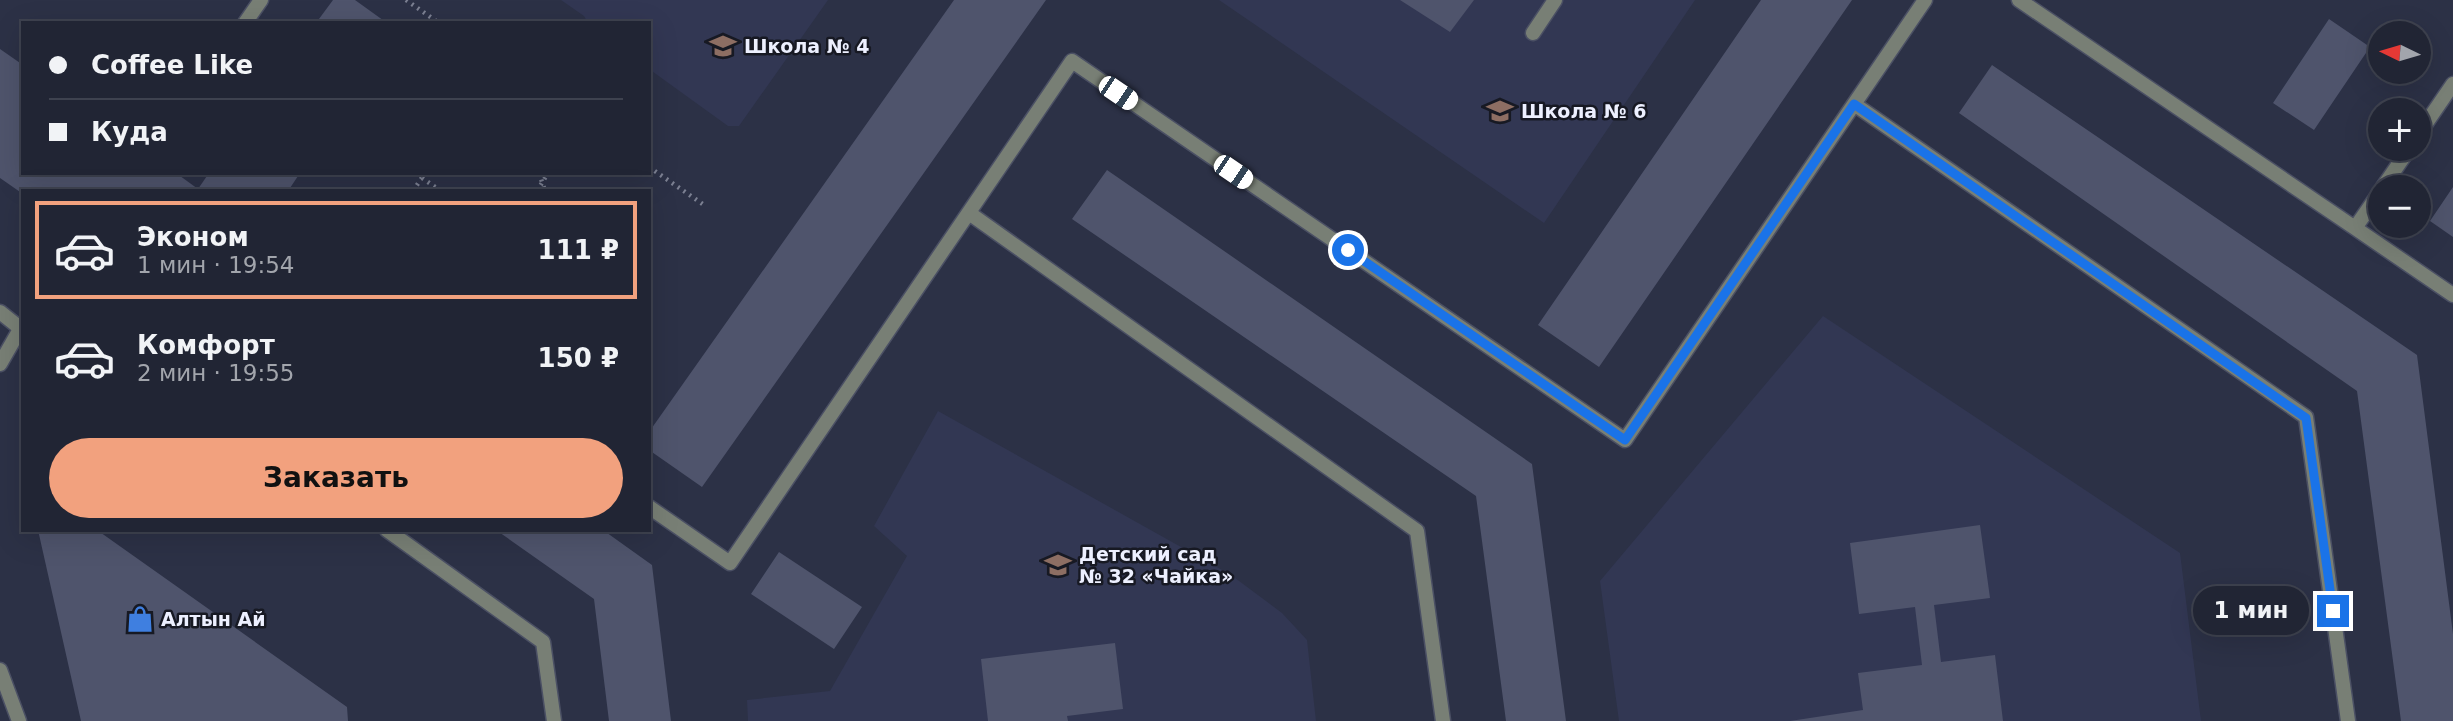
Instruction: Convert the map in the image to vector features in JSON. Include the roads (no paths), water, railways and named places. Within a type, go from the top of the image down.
[{"type":"lane","points":[[246,21],[261,0]]},
{"type":"lane","points":[[1533,33],[1555,0]]},
{"type":"lane","points":[[651,508],[730,563],[1072,61],[1625,440],[1925,0]]},
{"type":"lane","points":[[2019,0],[2453,295]]},
{"type":"lane","points":[[2431,116],[2453,84]]},
{"type":"lane","points":[[1854,104],[2306,418],[2348,721]]},
{"type":"lane","points":[[2355,228],[2368,209]]},
{"type":"lane","points":[[969,213],[1417,531],[1443,721]]},
{"type":"lane","points":[[0,312],[21,325]]},
{"type":"lane","points":[[0,364],[21,328]]},
{"type":"lane","points":[[390,532],[543,642],[554,721]]},
{"type":"lane","points":[[0,670],[19,721]]},
{"type":"place","name":"Школа № 4","points":[[723,46]]},
{"type":"place","name":"Школа № 6","points":[[1500,111]]},
{"type":"place","name":"Детский сад № 32 «Чайка»","points":[[1058,565]]},
{"type":"place","name":"Алтын Ай","points":[[140,619]]}]
